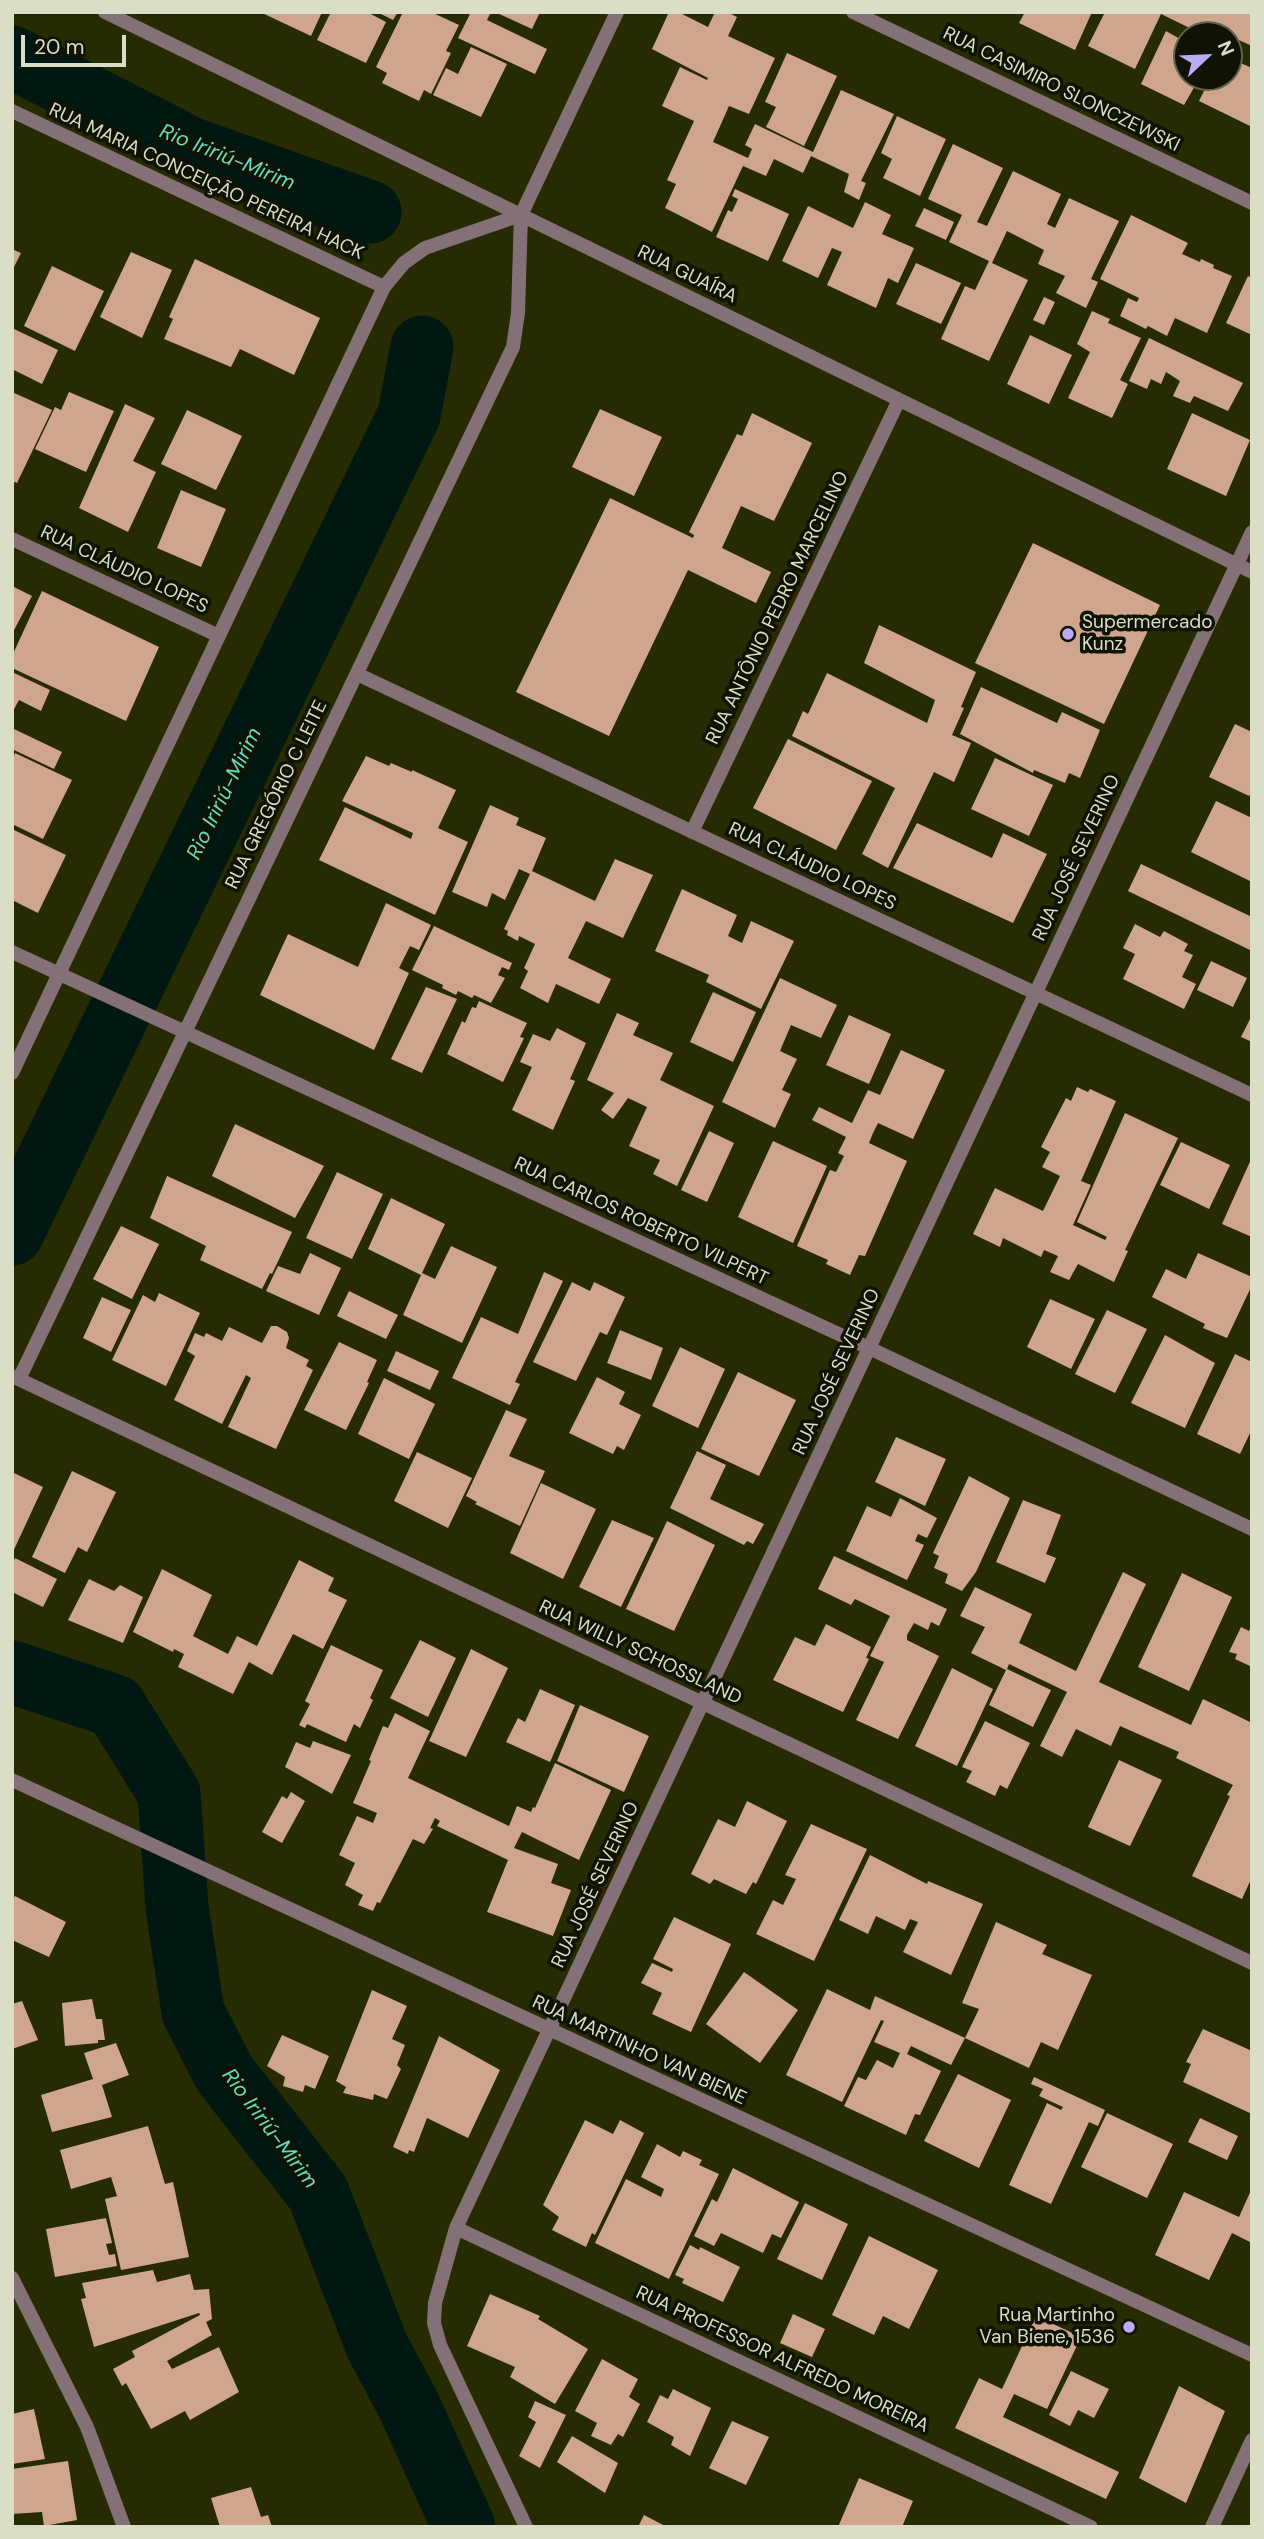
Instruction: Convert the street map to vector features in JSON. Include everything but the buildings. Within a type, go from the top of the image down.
[{"type":"street","name":"RUA GUAÍRA","points":[[105,12],[1252,572]]},
{"type":"street","name":"RUA GREGÓRIO C LEITE","points":[[16,1377],[185,1032],[513,347],[518,313],[521,215],[617,12]]},
{"type":"street","name":"RUA CASIMIRO SLONCZEWSKI","points":[[853,12],[1252,203]]},
{"type":"street","name":"RUA MARIA CONCEIÇÃO PEREIRA HACK","points":[[12,111],[384,287]]},
{"type":"street","points":[[12,1073],[384,287],[404,262],[425,248],[521,215]]},
{"type":"street","name":"RUA ANTÔNIO PEDRO MARCELINO","points":[[692,832],[899,400]]},
{"type":"street","name":"RUA JOSÉ SEVERINO","points":[[526,2527],[440,2345],[434,2323],[435,2303],[456,2228],[1252,532]]},
{"type":"street","name":"RUA CLÁUDIO LOPES","points":[[12,539],[219,636]]},
{"type":"street","name":"RUA CLÁUDIO LOPES","points":[[356,674],[1252,1095]]},
{"type":"street","name":"RUA CARLOS ROBERTO VILPERT","points":[[12,952],[869,1348],[1252,1529]]},
{"type":"street","name":"RUA WILLY SCHOSSLAND","points":[[16,1377],[1252,1963]]},
{"type":"street","name":"RUA MARTINHO VAN BIENE","points":[[12,1780],[1252,2355]]},
{"type":"street","name":"RUA PROFESSOR ALFREDO MOREIRA","points":[[456,2228],[1091,2527]]},
{"type":"street","points":[[12,2278],[87,2427],[124,2527]]},
{"type":"street","points":[[1212,2527],[1252,2440]]},
{"type":"waterway","name":"Rio Iririú-Mirim","points":[[12,57],[192,149],[370,212]]},
{"type":"waterway","name":"Rio Iririú-Mirim","points":[[12,1234],[409,415],[422,347]]},
{"type":"waterway","name":"Rio Iririú-Mirim","points":[[12,1672],[115,1706],[169,1793],[177,1907],[193,2012],[224,2073],[318,2193],[377,2346],[408,2404],[464,2527]]},
{"type":"place","name":"Supermercado Kunz","points":[[1068,634]]},
{"type":"place","name":"Rua Martinho Van Biene, 1536","points":[[1129,2327]]}]
